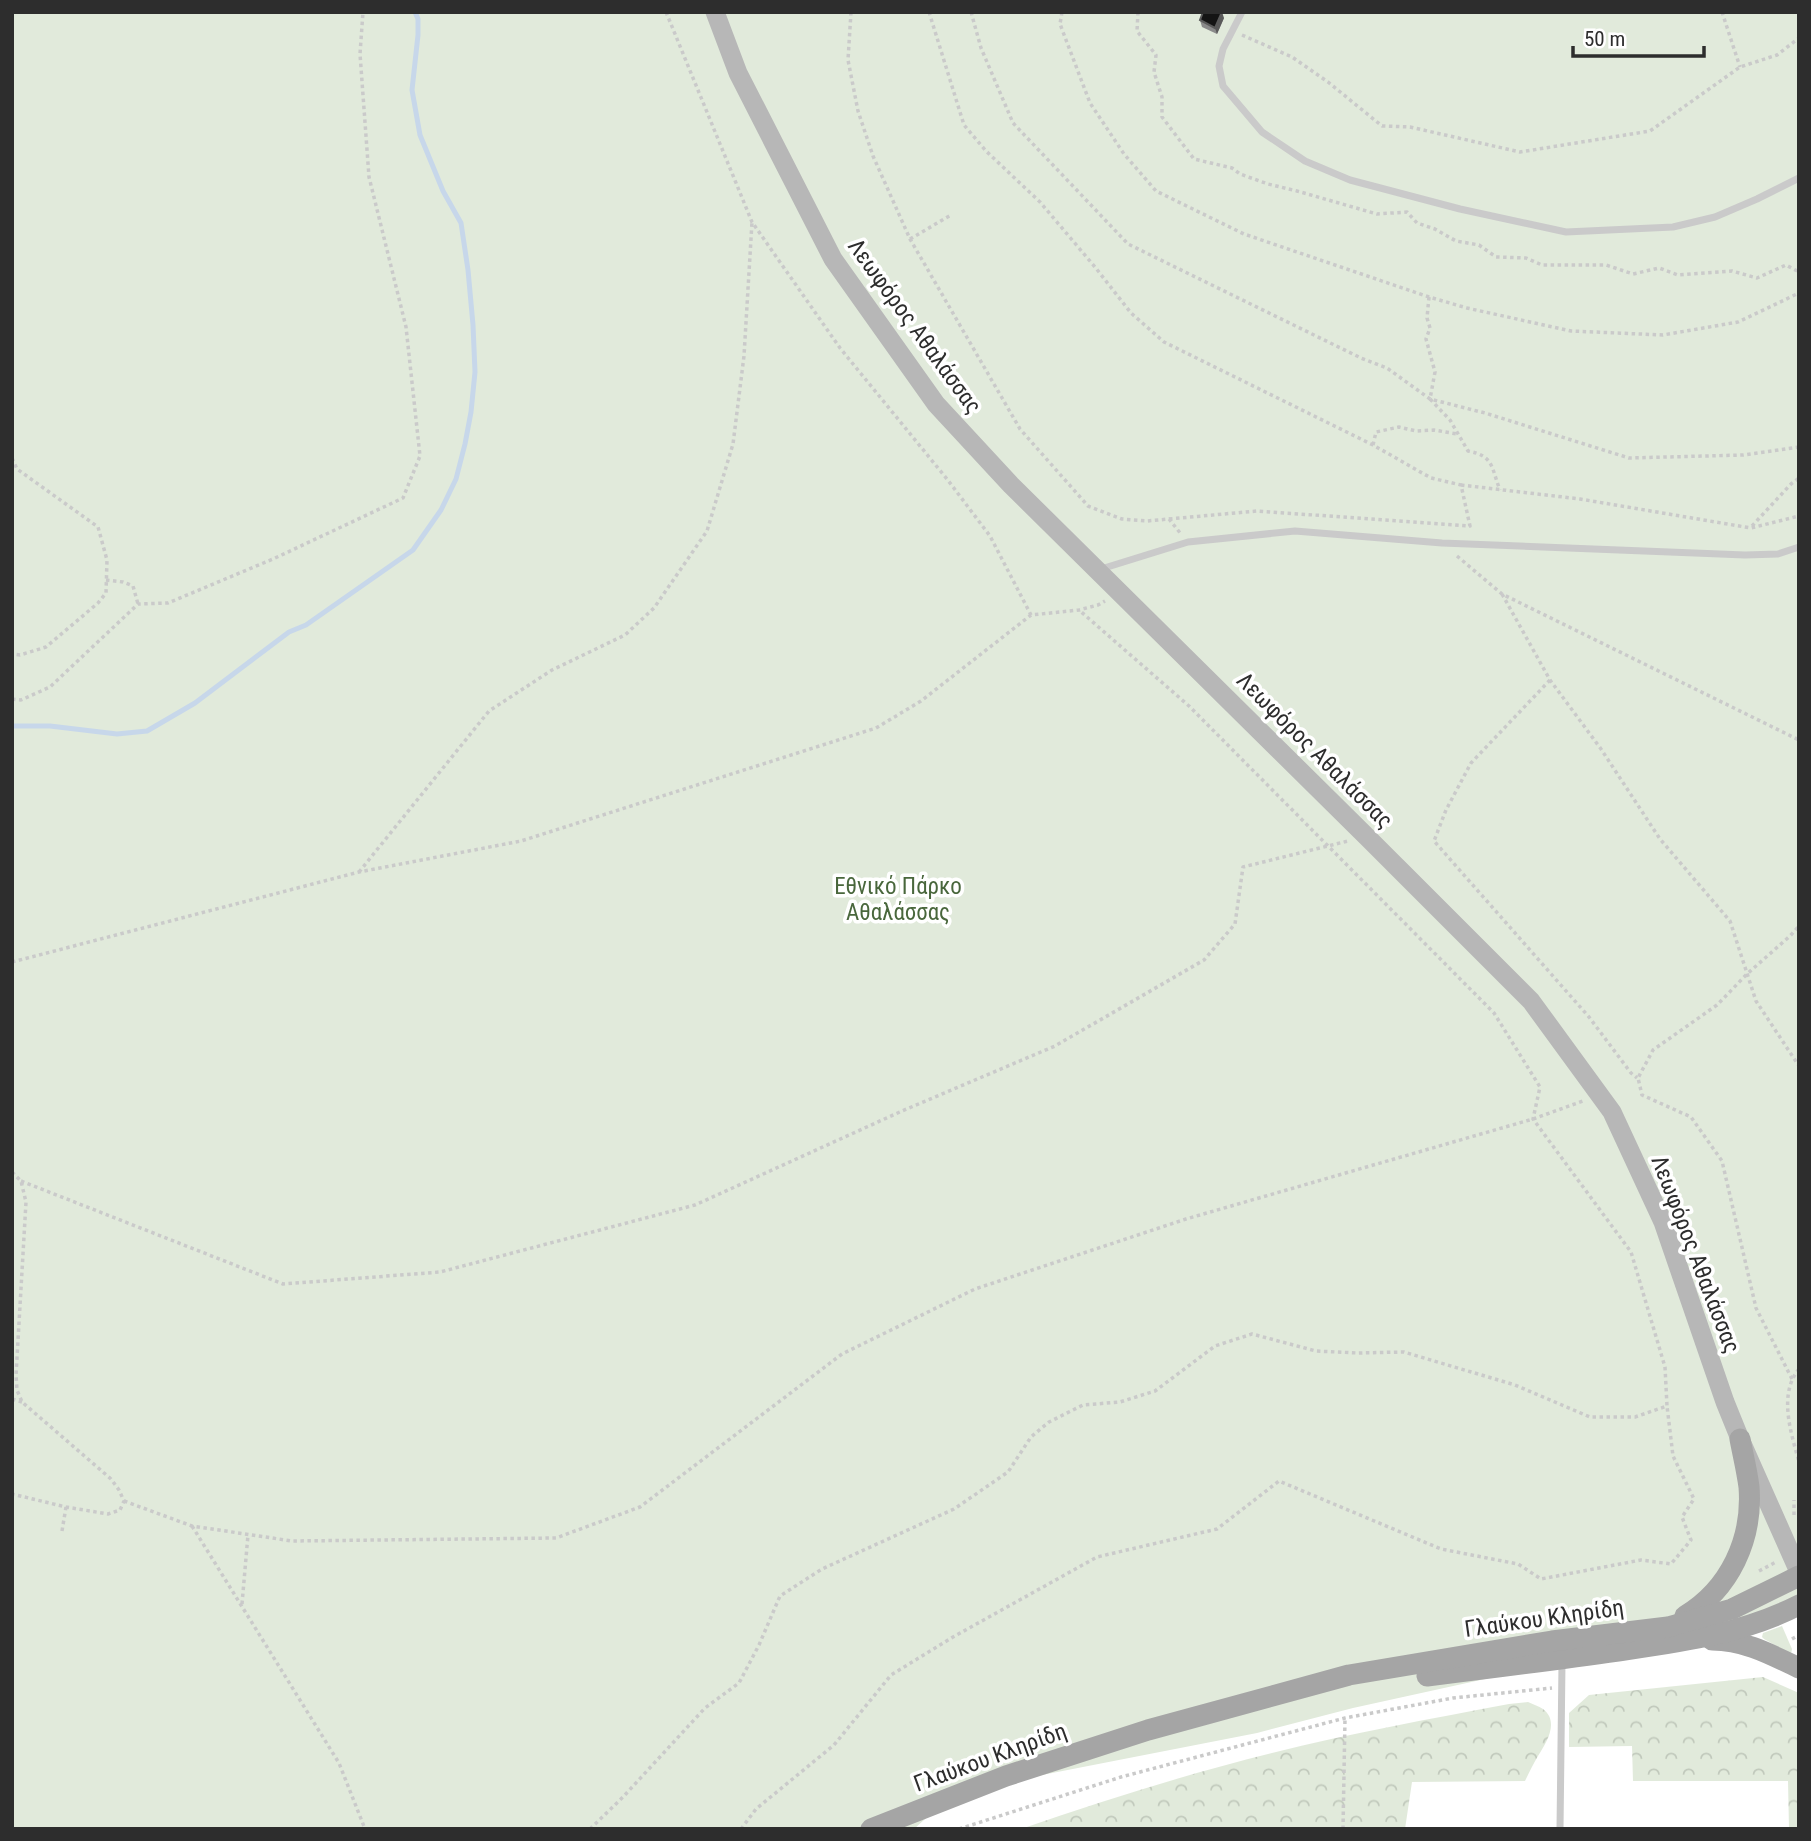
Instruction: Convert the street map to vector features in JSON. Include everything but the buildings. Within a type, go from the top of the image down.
[{"type":"main road","name":"Λεωφόρος Αθαλάσσας","points":[[715,12],[738,73],[833,259],[936,404],[1011,485],[1531,1001],[1612,1112],[1662,1222],[1725,1402],[1799,1574]]},
{"type":"main road","points":[[1668,1627],[1709,1600],[1737,1560],[1749,1509],[1746,1468],[1740,1439]]},
{"type":"main road","name":"Γλαύκου Κληρίδη","points":[[871,1829],[1006,1776],[1148,1730],[1349,1675],[1552,1641],[1668,1627],[1732,1609],[1772,1591],[1799,1574]]},
{"type":"main road","name":"Γλαύκου Κληρίδη","points":[[1290,1692],[1562,1659],[1697,1639],[1781,1614],[1799,1605]]},
{"type":"main road","points":[[1697,1639],[1727,1640],[1748,1645],[1799,1668]]},
{"type":"lane","points":[[1242,12],[1223,49],[1219,66],[1223,86],[1262,132],[1305,161],[1350,180],[1448,206],[1566,232],[1673,227],[1715,217],[1799,178]]},
{"type":"lane","points":[[1097,570],[1188,542],[1295,531],[1442,543],[1745,555],[1778,554],[1799,547]]},
{"type":"lane","points":[[1560,1829],[1562,1659]]},
{"type":"path","points":[[12,699],[21,700],[50,687],[138,604],[168,603],[273,559],[403,498],[420,456],[406,327],[369,177],[360,54],[363,12]]},
{"type":"path","points":[[666,12],[752,222],[840,348],[990,537],[1031,615]]},
{"type":"path","points":[[851,12],[848,60],[858,111],[873,156],[910,239],[1020,429],[1088,506],[1122,519],[1147,521],[1257,511],[1470,526],[1461,485]]},
{"type":"path","points":[[929,12],[964,125],[986,151],[1040,202],[1131,313],[1164,342],[1373,445],[1431,478],[1461,485],[1580,499],[1751,528],[1799,516]]},
{"type":"path","points":[[971,12],[981,48],[1013,122],[1128,244],[1361,358],[1387,368],[1430,399],[1450,419],[1468,451],[1481,453],[1488,458],[1500,490]]},
{"type":"path","points":[[1062,12],[1060,24],[1090,103],[1124,154],[1156,191],[1244,234],[1429,297],[1571,331],[1663,335],[1738,322],[1799,293]]},
{"type":"path","points":[[1722,12],[1740,67]]},
{"type":"path","points":[[1232,31],[1292,57],[1328,82],[1381,126],[1410,127],[1520,152],[1650,131],[1740,67],[1777,55],[1799,38]]},
{"type":"path","points":[[910,239],[951,215]]},
{"type":"path","points":[[359,872],[489,711],[552,670],[625,635],[654,608],[707,531],[733,444],[744,356],[752,222]]},
{"type":"path","points":[[1429,297],[1427,318],[1430,328],[1426,339],[1435,372],[1430,399]]},
{"type":"path","points":[[1430,399],[1485,413],[1629,458],[1743,455],[1799,447]]},
{"type":"path","points":[[1373,445],[1376,432],[1399,427],[1457,435]]},
{"type":"path","points":[[12,458],[17,469],[98,527],[107,560],[106,593],[99,603],[46,647],[20,655],[12,654]]},
{"type":"path","points":[[1751,528],[1799,478]]},
{"type":"path","points":[[1169,519],[1188,542]]},
{"type":"path","points":[[1442,543],[1502,594],[1799,740]]},
{"type":"path","points":[[106,580],[133,586],[138,604]]},
{"type":"path","points":[[12,962],[359,872],[522,841],[876,728],[921,701],[1031,615],[1079,610],[1098,605],[1119,591]]},
{"type":"path","points":[[1502,594],[1550,680],[1601,749],[1660,839],[1730,921],[1756,1001],[1799,1066]]},
{"type":"path","points":[[741,1829],[756,1808],[834,1745],[891,1675],[953,1637],[1097,1557],[1217,1529],[1279,1481],[1441,1549],[1518,1563],[1541,1579],[1641,1560],[1671,1563],[1691,1539],[1682,1517],[1693,1499],[1673,1456],[1665,1367],[1631,1252],[1533,1119],[1540,1087],[1494,1013],[1189,706],[1079,610]]},
{"type":"path","points":[[1550,680],[1471,763],[1446,810],[1434,841],[1638,1078],[1642,1095],[1691,1117],[1722,1161],[1756,1308],[1792,1379]]},
{"type":"path","points":[[12,1172],[21,1181],[283,1284],[440,1272],[695,1205],[902,1111],[1055,1046],[1204,960],[1235,924],[1243,867],[1367,837]]},
{"type":"path","points":[[1638,1078],[1653,1050],[1717,1005],[1799,926]]},
{"type":"path","points":[[12,1399],[22,1402],[111,1479],[124,1501],[192,1526],[292,1541],[556,1538],[640,1507],[842,1354],[975,1289],[1186,1219],[1533,1119],[1599,1095]]},
{"type":"path","points":[[21,1181],[26,1202],[16,1375],[17,1390],[22,1402]]},
{"type":"path","points":[[590,1829],[705,1708],[739,1683],[760,1645],[780,1596],[822,1569],[954,1509],[1008,1472],[1031,1437],[1049,1422],[1083,1405],[1120,1402],[1155,1391],[1215,1346],[1252,1334],[1316,1351],[1404,1352],[1515,1385],[1590,1417],[1635,1417],[1667,1406]]},
{"type":"path","points":[[1799,1369],[1789,1385],[1789,1424],[1799,1462]]},
{"type":"path","points":[[12,1494],[108,1514],[120,1510],[124,1501]]},
{"type":"path","points":[[62,1531],[66,1507]]},
{"type":"path","points":[[192,1526],[339,1763],[365,1829]]},
{"type":"path","points":[[242,1606],[248,1534]]},
{"type":"path","points":[[1792,1639],[1799,1635]]},
{"type":"path","points":[[959,1829],[1121,1777],[1345,1718],[1453,1698],[1561,1687]]},
{"type":"path","points":[[1343,1829],[1345,1718]]},
{"type":"green space","name":"Εθνικό Πάρκο Αθαλάσσας","points":[[12,12],[1799,12],[1799,1610],[1353,1708],[1257,1733],[955,1792],[914,1829],[12,1829]]},
{"type":"green space","points":[[1782,1626],[1792,1649],[1791,1654],[1762,1637],[1763,1633]]},
{"type":"green space","points":[[1763,1677],[1799,1693],[1799,1829],[1789,1829],[1788,1781],[1633,1781],[1632,1746],[1569,1747],[1569,1713],[1589,1695]]},
{"type":"green space","points":[[1528,1702],[1548,1714],[1551,1726],[1548,1739],[1525,1781],[1412,1782],[1405,1829],[1021,1829],[1146,1788],[1272,1753],[1391,1727]]},
{"type":"waterway","points":[[12,726],[50,726],[117,734],[147,731],[195,703],[289,632],[306,625],[413,550],[441,510],[456,479],[471,412],[475,372],[473,325],[461,223],[443,191],[420,135],[412,90],[418,35],[415,12]]}]
